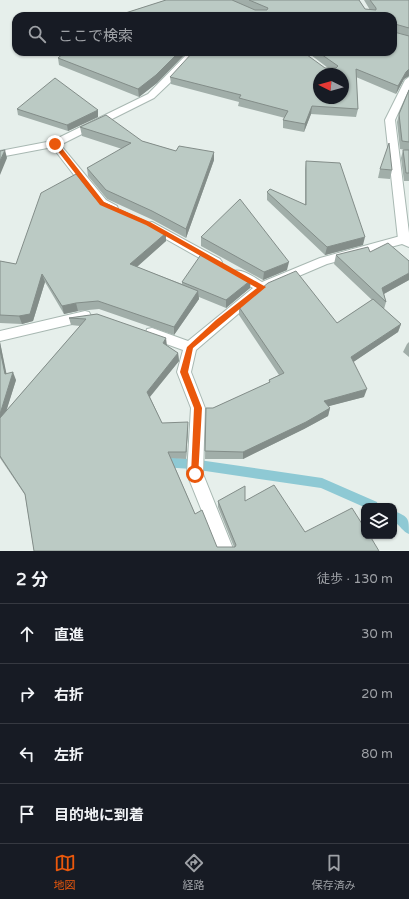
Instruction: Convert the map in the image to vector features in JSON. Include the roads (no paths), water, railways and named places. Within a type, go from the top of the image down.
[{"type":"street","points":[[0,154],[55,144],[151,96],[172,76],[188,56]]},
{"type":"street","points":[[226,551],[195,474],[198,408],[184,372],[190,347],[262,287],[324,262],[407,241],[398,154],[390,120],[409,80]]},
{"type":"street","points":[[55,144],[102,203],[121,212]]},
{"type":"street","points":[[141,221],[262,287]]},
{"type":"street","points":[[0,336],[78,317],[99,315]]},
{"type":"street","points":[[141,330],[190,347]]},
{"type":"waterway","points":[[162,462],[192,464],[322,483],[366,503]]},
{"type":"waterway","points":[[397,518],[402,520],[409,529]]}]
